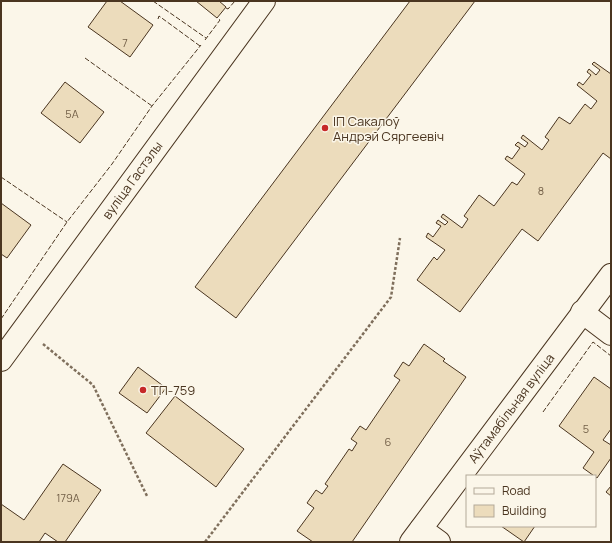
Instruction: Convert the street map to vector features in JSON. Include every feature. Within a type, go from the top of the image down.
[{"type":"street","name":"вуліца Гастэлы","points":[[1,360],[264,1]]},
{"type":"street","name":"Аўтамабільная вуліца","points":[[416,535],[611,275]]},
{"type":"street","points":[[582,312],[611,334]]},
{"type":"street","points":[[416,535],[439,542]]},
{"type":"path","points":[[205,542],[391,297],[400,238]]},
{"type":"path","points":[[24,328],[93,385],[147,496]]},
{"type":"building","points":[[107,1],[120,1],[153,25],[130,57],[88,27]]},
{"type":"building","points":[[196,1],[219,1],[226,7],[217,18]]},
{"type":"building","points":[[410,1],[475,1],[236,318],[195,287]]},
{"type":"building","points":[[594,62],[611,74],[611,159],[603,153],[538,241],[522,229],[460,312],[417,280],[434,257],[437,260],[445,250],[426,237],[428,233],[433,237],[441,226],[436,223],[438,220],[445,225],[448,222],[441,217],[443,214],[462,228],[468,219],[464,216],[479,195],[494,206],[512,182],[517,185],[525,174],[505,159],[507,156],[512,159],[520,148],[515,145],[518,142],[525,147],[528,143],[521,138],[523,135],[542,150],[549,140],[545,137],[559,117],[570,124],[585,104],[591,109],[597,101],[577,85],[579,82],[583,85],[591,75],[587,72],[589,69],[596,75],[600,70],[592,64]]},
{"type":"building","points":[[65,82],[104,112],[80,143],[41,113]]},
{"type":"building","points":[[1,203],[31,225],[7,258],[1,254]]},
{"type":"building","points":[[424,344],[445,359],[443,361],[466,377],[352,542],[313,542],[297,531],[314,508],[307,503],[316,490],[322,494],[328,486],[325,484],[349,449],[352,451],[357,443],[351,439],[360,426],[366,430],[400,380],[394,376],[403,362],[409,366]]},
{"type":"building","name":"ТП-759","points":[[138,367],[166,388],[147,413],[119,393]]},
{"type":"building","points":[[594,377],[611,389],[611,429],[603,440],[611,445],[611,458],[597,478],[596,475],[593,475],[583,468],[594,452],[559,426]]},
{"type":"building","points":[[175,396],[244,449],[216,487],[146,433]]},
{"type":"building","points":[[63,464],[101,490],[65,542],[58,542],[45,533],[39,542],[1,542],[1,504],[24,520]]},
{"type":"building","points":[[611,486],[611,496],[606,492]]},
{"type":"building","points":[[502,527],[534,527],[524,542]]},
{"type":"fence","points":[[153,1],[206,38]]},
{"type":"fence","points":[[226,8],[228,9],[235,1]]},
{"type":"fence","points":[[158,19],[159,16],[200,46]]},
{"type":"fence","points":[[205,40],[220,20],[218,18]]},
{"type":"fence","points":[[1,319],[67,222],[112,164],[152,106],[201,45]]},
{"type":"fence","points":[[85,58],[152,106]]},
{"type":"fence","points":[[1,177],[67,222]]},
{"type":"fence","points":[[543,412],[593,342],[611,356]]},
{"type":"place","name":"ІП Сакалоў Андрэй Сяргеевіч","points":[[325,128]]},
{"type":"place","name":"ТП-759","points":[[143,390]]}]
